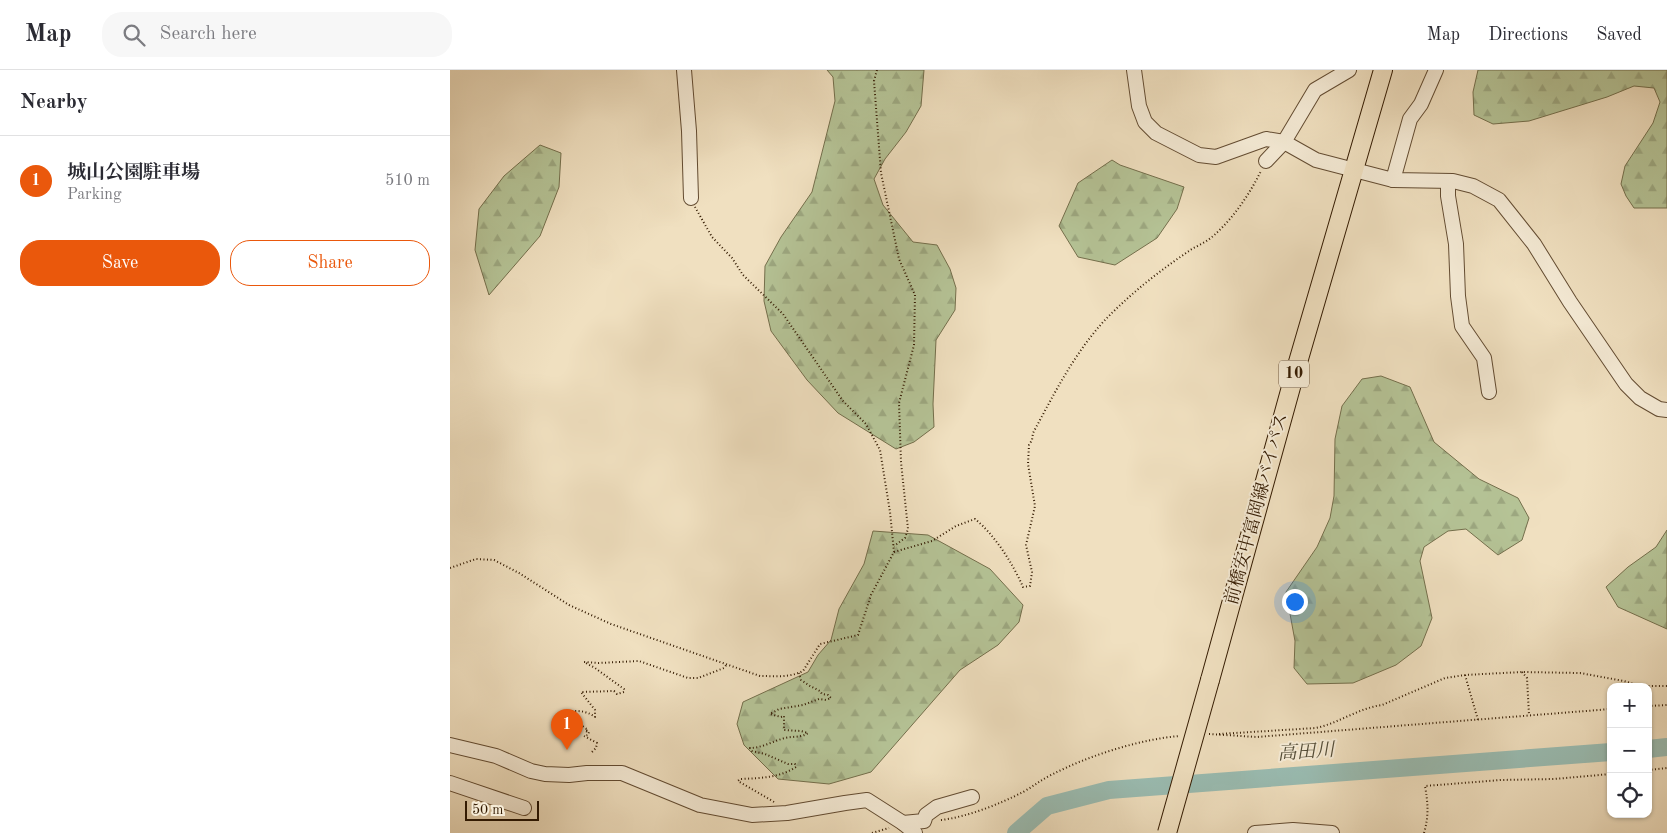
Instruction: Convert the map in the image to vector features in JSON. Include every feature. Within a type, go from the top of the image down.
[{"type":"main road","name":"前橋安中富岡線バイパス","points":[[1167,833],[1296,369],[1383,70]]},
{"type":"street","points":[[684,70],[689,131],[691,198]]},
{"type":"street","points":[[1134,70],[1139,106],[1145,122],[1156,133],[1199,156],[1216,157],[1266,139],[1284,142],[1316,160],[1354,170],[1393,180],[1448,181],[1473,186],[1499,200],[1534,244],[1570,302],[1626,384],[1640,398],[1659,409],[1667,410]]},
{"type":"street","points":[[1266,161],[1284,142],[1315,90],[1348,70]]},
{"type":"street","points":[[1393,180],[1410,119],[1421,104],[1436,70]]},
{"type":"street","points":[[1448,181],[1448,196],[1456,244],[1458,296],[1462,326],[1484,358],[1489,392]]},
{"type":"street","points":[[450,745],[496,756],[544,774],[622,773],[700,805],[752,815],[787,813],[866,800],[903,823],[915,833]]},
{"type":"street","points":[[450,783],[524,808]]},
{"type":"street","points":[[903,823],[924,821],[926,815],[937,807],[972,797]]},
{"type":"street","points":[[1255,833],[1293,830],[1332,833]]},
{"type":"path","points":[[877,70],[874,81],[881,173],[898,259],[915,295],[914,345],[899,403],[901,462],[908,528],[905,538],[894,546]]},
{"type":"path","points":[[894,552],[932,541],[956,526],[975,519],[986,528],[1017,573],[1023,587],[1030,586],[1032,572],[1026,545],[1035,506],[1028,464],[1029,445],[1033,433],[1056,390],[1075,359],[1105,321],[1163,270],[1190,250],[1211,238],[1228,220],[1244,201],[1266,161]]},
{"type":"path","points":[[450,568],[476,559],[494,560],[519,573],[569,605],[611,624],[760,676],[782,676],[799,673],[803,671],[820,644],[858,635],[871,595],[894,552],[880,450],[866,424],[843,401],[783,314],[743,275],[732,258],[712,237],[691,198]]},
{"type":"path","points":[[592,752],[596,748],[597,743],[584,736],[588,735],[588,732],[585,731],[588,730],[571,718],[566,711],[590,712],[595,716],[595,710],[581,692],[614,691],[617,694],[624,692],[624,689],[584,662],[639,661],[688,678],[698,678],[724,668],[728,664]]},
{"type":"path","points":[[1522,672],[1527,678],[1529,716]]},
{"type":"path","points":[[1214,735],[1316,728],[1330,725],[1371,707],[1382,706],[1445,678],[1465,675],[1522,672],[1580,673],[1640,686],[1667,686]]},
{"type":"path","points":[[787,813],[772,800],[758,794],[738,781],[740,779],[773,777],[796,768],[795,764],[788,764],[765,754],[752,751],[750,748],[756,748],[783,738],[808,734],[800,730],[784,730],[784,716],[770,714],[779,709],[803,706],[819,699],[826,700],[831,698],[801,680],[799,673]]},
{"type":"path","points":[[1465,675],[1478,720]]},
{"type":"path","points":[[1652,706],[1667,705]]},
{"type":"path","points":[[1208,734],[1257,737],[1607,709]]},
{"type":"path","points":[[924,821],[954,818],[969,814],[1024,792],[1052,774],[1100,754],[1128,746],[1182,736]]},
{"type":"path","points":[[1652,770],[1667,768]]},
{"type":"path","points":[[1424,833],[1428,818],[1428,804],[1424,786],[1607,774]]},
{"type":"path","points":[[872,833],[903,823]]},
{"type":"green space","points":[[827,70],[924,70],[921,106],[906,132],[885,159],[874,179],[883,205],[913,242],[937,245],[950,269],[956,288],[955,310],[936,340],[933,404],[934,427],[914,442],[896,449],[838,413],[807,380],[771,331],[764,301],[765,266],[781,237],[812,192],[835,101],[833,77]]},
{"type":"green space","points":[[1478,70],[1667,70],[1667,208],[1634,208],[1621,184],[1625,166],[1653,123],[1660,102],[1654,88],[1634,86],[1607,97],[1529,121],[1493,124],[1474,115],[1473,92]]},
{"type":"green space","points":[[540,145],[561,153],[559,187],[540,236],[489,295],[475,250],[479,209],[504,176]]},
{"type":"green space","points":[[1112,160],[1120,165],[1184,187],[1177,209],[1157,238],[1115,265],[1078,257],[1059,226],[1078,183]]},
{"type":"green space","points":[[1381,376],[1410,387],[1434,442],[1479,479],[1518,498],[1529,518],[1522,540],[1498,555],[1466,529],[1448,531],[1424,547],[1420,561],[1432,618],[1421,646],[1396,665],[1353,683],[1307,684],[1294,668],[1295,641],[1286,592],[1317,547],[1330,518],[1334,496],[1335,439],[1342,406],[1362,379]]},
{"type":"green space","points":[[1667,530],[1667,629],[1618,607],[1606,587],[1628,567],[1656,547]]},
{"type":"green space","points":[[873,531],[928,535],[990,569],[1023,605],[1019,622],[998,645],[960,670],[871,772],[829,784],[778,779],[744,745],[737,724],[743,702],[808,672],[818,655],[831,640],[839,609],[864,564]]},
{"type":"waterway","name":"高田川","points":[[1652,749],[1667,747]]},
{"type":"waterway","name":"高田川","points":[[1016,833],[1047,806],[1109,790],[1607,752]]},
{"type":"place","name":"城山公園駐車場","points":[[567,750]]}]
